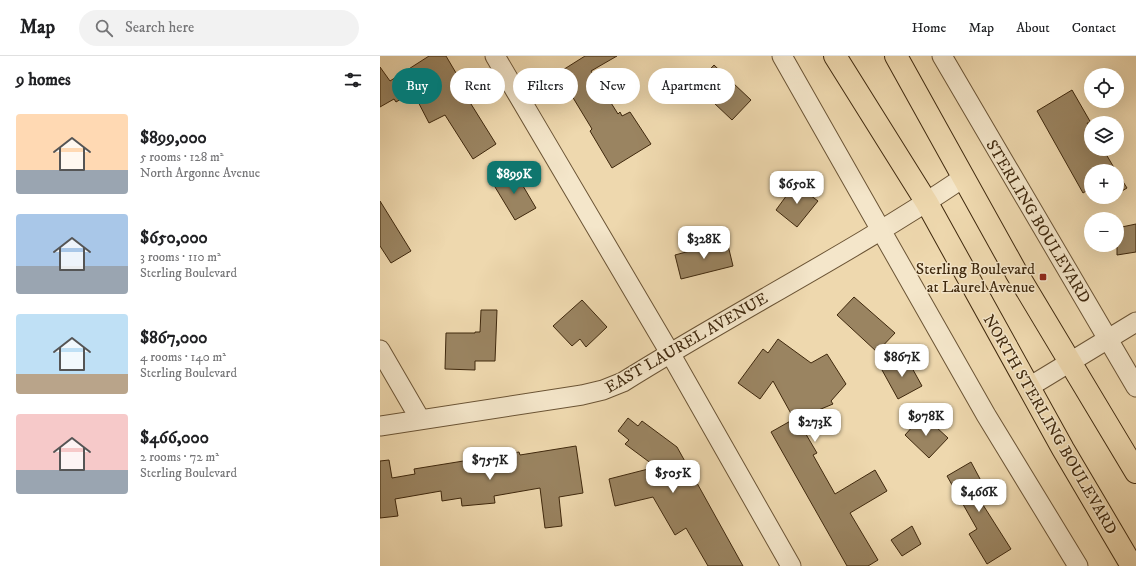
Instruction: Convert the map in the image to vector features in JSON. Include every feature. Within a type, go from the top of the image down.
[{"type":"main road","name":"NORTH STERLING BOULEVARD","points":[[835,56],[927,203],[1029,387],[1132,566]]},
{"type":"main road","points":[[896,56],[963,178],[1069,362],[1136,472]]},
{"type":"street","points":[[495,56],[670,353],[791,566]]},
{"type":"street","points":[[782,56],[986,415],[1078,566]]},
{"type":"street","name":"STERLING BOULEVARD","points":[[942,56],[1136,387]]},
{"type":"street","name":"EAST LAUREL AVENUE","points":[[380,426],[582,396],[623,382],[670,353],[882,231],[927,203],[963,178]]},
{"type":"street","points":[[1029,387],[1136,322]]},
{"type":"street","points":[[380,350],[420,419]]},
{"type":"building","points":[[429,56],[446,56],[453,68],[450,68],[450,104],[471,104],[496,144],[473,159],[445,115],[429,123],[419,104],[442,104],[442,68],[410,68]]},
{"type":"building","points":[[585,56],[617,56],[596,68],[586,68],[586,104],[612,104],[618,114],[620,112],[622,116],[630,112],[651,144],[612,168],[590,131],[592,129],[577,104],[578,68],[566,68]]},
{"type":"building","points":[[380,67],[390,81],[392,80],[392,100],[380,107]]},
{"type":"building","points":[[735,85],[751,100],[732,120],[715,104],[735,104]]},
{"type":"building","points":[[1072,90],[1087,116],[1084,116],[1084,156],[1107,156],[1112,164],[1084,164],[1083,193],[1037,111]]},
{"type":"building","points":[[513,169],[536,208],[515,220],[492,182]]},
{"type":"building","points":[[795,184],[818,201],[797,227],[776,210]]},
{"type":"building","points":[[380,201],[411,251],[391,263],[380,246]]},
{"type":"building","points":[[1136,224],[1136,252],[1117,255],[1117,252],[1124,252],[1124,227]]},
{"type":"building","points":[[727,241],[733,266],[681,279],[675,255]]},
{"type":"building","points":[[854,297],[895,333],[877,352],[837,315]]},
{"type":"building","points":[[582,300],[607,327],[586,347],[580,339],[572,346],[553,326]]},
{"type":"building","points":[[481,310],[497,310],[495,361],[475,361],[475,370],[445,369],[446,333],[480,332]]},
{"type":"building","points":[[778,339],[811,363],[827,354],[846,384],[831,401],[833,404],[797,419],[817,453],[813,455],[835,494],[875,470],[887,491],[850,513],[878,560],[868,566],[847,566],[771,432],[794,419],[773,381],[760,399],[738,383],[763,349],[768,353]]},
{"type":"building","points":[[906,357],[922,386],[898,399],[882,370]]},
{"type":"building","points":[[923,415],[948,438],[929,458],[905,435]]},
{"type":"building","points":[[628,418],[638,426],[642,421],[677,447],[743,566],[708,566],[686,528],[675,535],[653,497],[615,506],[609,479],[656,467],[625,444],[629,440],[618,431]]},
{"type":"building","points":[[576,446],[583,493],[559,497],[562,526],[545,528],[540,488],[494,496],[495,503],[462,506],[461,498],[442,501],[441,491],[395,499],[398,516],[380,518],[380,461],[389,460],[392,478],[415,474],[414,469],[519,452],[520,455]]},
{"type":"building","points":[[971,462],[987,492],[978,497],[1011,549],[987,564],[969,534],[977,529],[947,476]]},
{"type":"building","points":[[912,526],[921,544],[902,556],[891,540]]},
{"type":"place","name":"Sterling Boulevard at Laurel Avenue","points":[[1043,277]]}]
